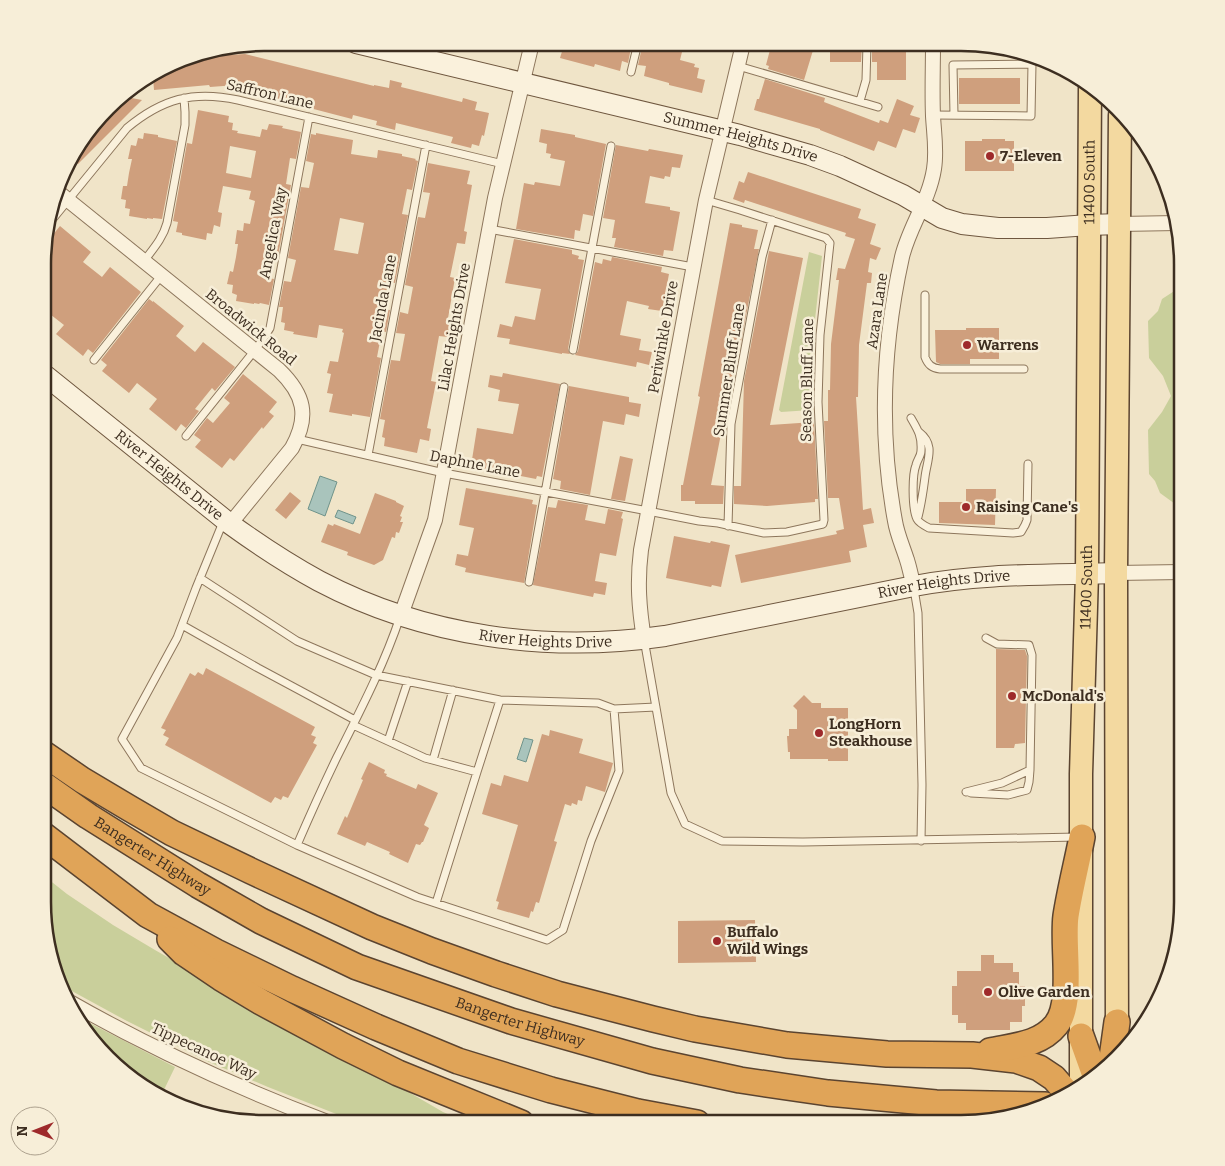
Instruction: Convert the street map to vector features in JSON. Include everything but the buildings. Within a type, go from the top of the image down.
[{"type":"highway","points":[[51,759],[82,780],[172,833],[251,871],[372,927],[531,985],[605,1007],[695,1029],[787,1045],[887,1054],[972,1055],[1010,1059],[1039,1068],[1073,1083]]},
{"type":"highway","name":"Bangerter Highway","points":[[51,790],[88,816],[198,885],[261,921],[357,967],[511,1021],[652,1061],[740,1080],[828,1093],[926,1102],[1025,1104]]},
{"type":"highway","points":[[972,1055],[1032,1042],[1057,1025],[1064,1010],[1066,990],[1066,918],[1082,837]]},
{"type":"highway","points":[[51,841],[148,915],[216,952],[292,989],[458,1061],[551,1090],[654,1115]]},
{"type":"highway","points":[[148,915],[184,953],[261,1002],[302,1025],[398,1073],[501,1115]]},
{"type":"highway","points":[[1115,1048],[1122,1022]]},
{"type":"highway","points":[[1076,1081],[1081,1036]]},
{"type":"main road","name":"11400 South","points":[[1081,1036],[1081,774],[1087,574],[1090,94]]},
{"type":"main road","name":"11400 South","points":[[1118,1045],[1122,1022],[1116,572],[1120,123]]},
{"type":"street","name":"Summer Heights Drive","points":[[391,51],[740,135],[810,155],[903,195],[942,218],[974,226],[1056,228],[1120,224]]},
{"type":"street","name":"Lilac Heights Drive","points":[[401,615],[435,520],[489,229],[530,51]]},
{"type":"street","name":"Periwinkle Drive","points":[[644,639],[638,581],[641,550],[706,200],[741,51]]},
{"type":"street","name":"Azara Lane","points":[[914,586],[894,520],[888,471],[886,383],[891,316],[899,271],[907,240],[930,188],[934,168],[933,51]]},
{"type":"street","name":"Broadwick Road","points":[[63,197],[284,374],[298,394],[303,418],[297,439],[292,448],[227,522]]},
{"type":"street","points":[[1120,224],[1170,223]]},
{"type":"street","name":"River Heights Drive","points":[[51,380],[227,522],[289,564],[320,582],[401,615],[490,637],[560,643],[595,643],[644,639],[948,580],[983,576],[1116,572]]},
{"type":"street","points":[[1116,572],[1174,572]]},
{"type":"street","name":"Tippecanoe Way","points":[[80,1007],[174,1056],[302,1115]]},
{"type":"lane","points":[[631,72],[636,51]]},
{"type":"lane","points":[[860,102],[866,80],[867,51]]},
{"type":"lane","points":[[954,115],[953,65],[1027,62]]},
{"type":"lane","points":[[933,115],[1031,116],[1033,64]]},
{"type":"lane","points":[[738,66],[878,107]]},
{"type":"lane","name":"Saffron Lane","points":[[63,194],[127,128],[140,118],[168,102],[197,96],[225,97],[503,164]]},
{"type":"lane","points":[[144,261],[158,242],[167,223],[185,125],[184,98]]},
{"type":"lane","name":"Angelica Way","points":[[186,436],[255,350],[270,328],[309,117]]},
{"type":"lane","name":"Jacinda Lane","points":[[368,455],[426,145]]},
{"type":"lane","points":[[573,350],[611,146]]},
{"type":"lane","points":[[706,200],[772,220]]},
{"type":"lane","name":"Season Bluff Lane","points":[[772,220],[829,240],[831,246],[820,335],[818,402],[824,522]]},
{"type":"lane","name":"Summer Bluff Lane","points":[[728,526],[731,424],[762,257],[772,220]]},
{"type":"lane","points":[[489,229],[693,267]]},
{"type":"lane","points":[[94,360],[161,276]]},
{"type":"lane","points":[[925,295],[925,357],[931,367],[940,369],[1024,369]]},
{"type":"lane","points":[[529,582],[564,387]]},
{"type":"lane","points":[[911,418],[925,436],[929,456],[917,519]]},
{"type":"lane","points":[[920,432],[922,453],[916,464],[913,477],[914,506],[917,519],[929,528],[1021,532],[1027,520],[1028,464]]},
{"type":"lane","name":"Daphne Lane","points":[[297,439],[444,473],[704,522],[718,523],[757,532],[787,532],[821,525],[824,522]]},
{"type":"lane","points":[[227,522],[200,578],[177,638],[122,740],[140,768],[297,845],[417,897],[547,940],[564,930],[591,841],[619,771],[614,709]]},
{"type":"lane","points":[[200,578],[296,641],[376,675],[500,700],[598,703],[614,709],[656,707]]},
{"type":"lane","points":[[914,586],[918,613],[922,785],[921,841]]},
{"type":"lane","points":[[297,845],[392,641],[401,615]]},
{"type":"lane","points":[[182,625],[388,741],[425,758],[477,772]]},
{"type":"lane","points":[[986,638],[997,644],[1029,645],[1032,655],[1030,770],[1029,782],[1027,790],[1008,795],[966,792],[1002,783],[1030,770]]},
{"type":"lane","points":[[644,639],[671,793],[685,824],[722,841],[921,841],[1082,837]]},
{"type":"lane","points":[[388,741],[408,681]]},
{"type":"lane","points":[[433,760],[453,690]]},
{"type":"lane","points":[[436,903],[500,700]]},
{"type":"green space","points":[[809,252],[822,256],[813,338],[811,410],[781,412],[779,410]]},
{"type":"green space","points":[[1174,291],[1174,503],[1160,493],[1155,481],[1149,474],[1148,430],[1162,412],[1171,396],[1163,376],[1149,358],[1148,321],[1158,311],[1162,299]]},
{"type":"green space","points":[[51,881],[113,925],[155,950],[450,1115],[339,1115],[209,1062],[70,990],[55,944]]},
{"type":"green space","points":[[89,1023],[175,1067],[164,1090],[134,1071],[104,1042]]},
{"type":"water","points":[[320,476],[337,482],[325,516],[308,509]]},
{"type":"water","points":[[338,510],[356,517],[353,524],[335,517]]},
{"type":"water","points":[[524,738],[533,740],[526,762],[517,759]]},
{"type":"place","name":"7-Eleven","points":[[990,156]]},
{"type":"place","name":"Warrens","points":[[967,345]]},
{"type":"place","name":"Raising Cane's","points":[[966,507]]},
{"type":"place","name":"McDonald's","points":[[1012,696]]},
{"type":"place","name":"LongHorn Steakhouse","points":[[819,733]]},
{"type":"place","name":"Buffalo Wild Wings","points":[[717,941]]},
{"type":"place","name":"Olive Garden","points":[[988,992]]}]
